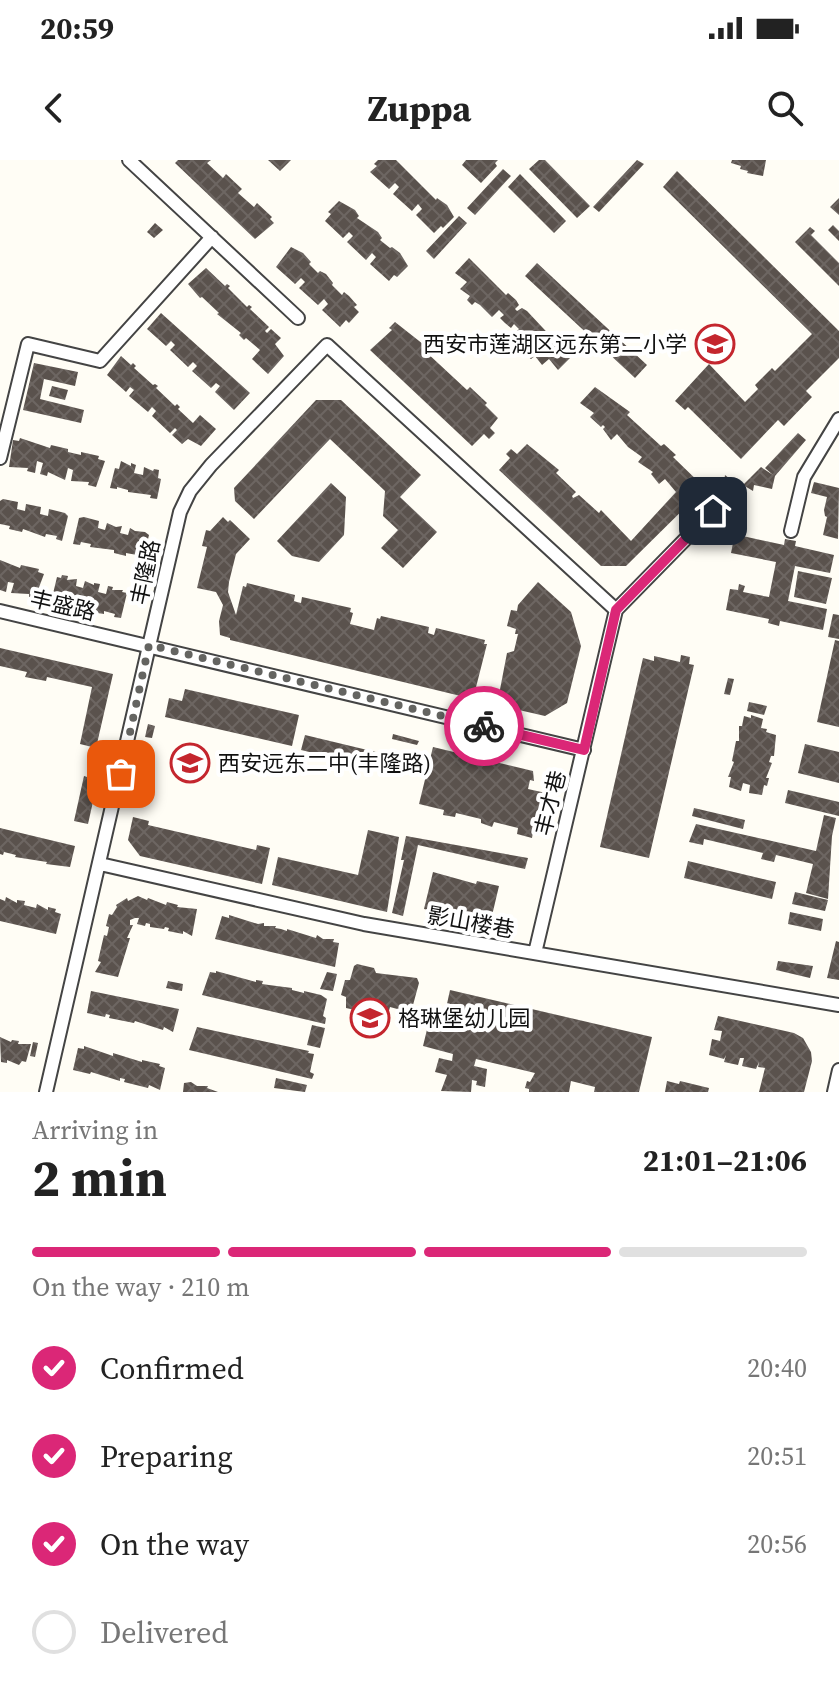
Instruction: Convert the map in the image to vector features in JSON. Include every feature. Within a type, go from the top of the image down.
[{"type":"street","points":[[129,160],[298,318]]},
{"type":"street","points":[[0,458],[28,344],[100,361],[212,237]]},
{"type":"street","name":"丰隆路","points":[[46,1092],[180,512],[190,491],[211,465],[327,345],[616,610]]},
{"type":"street","points":[[791,531],[804,477],[839,419]]},
{"type":"street","points":[[616,610],[713,511]]},
{"type":"street","name":"丰才巷","points":[[535,953],[616,610]]},
{"type":"street","name":"丰盛路","points":[[0,611],[584,750]]},
{"type":"street","name":"影山楼巷","points":[[100,864],[364,924],[839,1005]]},
{"type":"street","points":[[834,1092],[839,1070]]},
{"type":"building","points":[[178,160],[211,160],[207,163],[223,178],[226,174],[242,189],[238,193],[254,207],[257,203],[274,223],[255,239],[175,163]]},
{"type":"building","points":[[268,160],[291,160],[280,171]]},
{"type":"building","points":[[378,160],[396,160],[436,200],[447,205],[454,217],[434,233],[416,215],[422,209],[418,204],[412,211],[393,194],[399,187],[395,183],[389,189],[370,172],[377,166],[374,164]]},
{"type":"building","points":[[466,160],[498,160],[495,163],[497,166],[481,183],[462,165]]},
{"type":"building","points":[[539,160],[545,160],[590,206],[577,218],[529,169]]},
{"type":"building","points":[[637,160],[644,164],[599,212],[593,207]]},
{"type":"building","points":[[732,160],[766,160],[763,176],[747,173],[740,169],[741,166],[731,163]]},
{"type":"building","points":[[503,169],[511,176],[475,215],[467,208]]},
{"type":"building","points":[[677,171],[839,331],[839,358],[806,391],[812,397],[784,426],[778,420],[741,459],[688,407],[685,410],[675,401],[709,364],[745,402],[758,389],[755,385],[772,368],[775,371],[812,334],[663,187]]},
{"type":"building","points":[[520,174],[566,221],[554,233],[508,187]]},
{"type":"building","points":[[839,198],[839,215],[830,207]]},
{"type":"building","points":[[339,201],[355,210],[359,216],[357,218],[378,232],[382,238],[380,240],[400,253],[408,266],[397,277],[394,275],[389,281],[370,264],[376,257],[372,253],[366,260],[347,242],[353,236],[349,232],[343,238],[325,221],[331,214],[328,212]]},
{"type":"building","points":[[459,216],[467,223],[434,259],[426,251]]},
{"type":"building","points":[[155,223],[163,230],[154,238],[147,232]]},
{"type":"building","points":[[833,225],[839,231],[839,241],[828,230]]},
{"type":"building","points":[[810,227],[815,231],[811,235],[839,263],[839,286],[795,242]]},
{"type":"building","points":[[291,247],[303,253],[318,273],[326,274],[342,295],[344,292],[357,305],[354,307],[359,312],[349,323],[346,320],[340,327],[322,310],[328,304],[324,299],[318,305],[299,288],[305,282],[301,278],[295,284],[276,267]]},
{"type":"building","points":[[469,258],[506,295],[508,293],[516,300],[519,305],[515,309],[517,311],[522,308],[527,311],[559,345],[561,343],[573,355],[558,370],[549,359],[542,365],[535,356],[531,359],[527,356],[526,346],[512,336],[519,329],[514,324],[511,328],[505,323],[500,318],[504,315],[499,310],[492,317],[480,305],[475,302],[472,305],[467,300],[470,296],[460,289],[467,282],[455,273]]},
{"type":"building","points":[[537,263],[647,365],[635,378],[525,276]]},
{"type":"building","points":[[206,268],[225,286],[230,286],[228,288],[247,307],[252,307],[250,309],[269,327],[265,331],[267,333],[271,329],[281,338],[275,344],[284,356],[268,374],[252,359],[260,350],[246,338],[244,340],[239,335],[241,333],[188,284]]},
{"type":"building","points":[[161,313],[250,393],[234,410],[215,392],[220,386],[216,383],[211,388],[192,371],[197,366],[193,362],[188,367],[170,350],[175,345],[171,341],[166,346],[147,329]]},
{"type":"building","points":[[395,322],[428,348],[425,351],[467,390],[470,387],[487,403],[485,405],[498,418],[490,428],[495,433],[489,439],[484,434],[472,446],[370,350],[392,330],[389,328]]},
{"type":"building","points":[[121,356],[158,386],[156,388],[175,406],[177,404],[178,409],[193,423],[200,415],[216,429],[201,446],[188,439],[182,444],[172,435],[177,430],[175,428],[170,433],[152,416],[156,411],[152,407],[148,412],[129,396],[134,390],[130,387],[126,392],[107,375]]},
{"type":"building","points":[[34,363],[78,372],[75,386],[44,379],[40,399],[84,410],[81,423],[23,410]]},
{"type":"building","points":[[52,386],[68,390],[65,400],[49,396]]},
{"type":"building","points":[[595,387],[630,412],[627,415],[661,446],[664,444],[676,455],[673,457],[705,488],[626,566],[601,566],[499,470],[510,458],[506,454],[511,449],[517,454],[527,444],[559,470],[556,473],[576,492],[573,498],[579,495],[599,513],[601,510],[631,541],[676,492],[665,479],[659,484],[651,474],[653,472],[638,462],[642,457],[617,434],[611,440],[603,429],[605,427],[590,417],[594,413],[580,403]]},
{"type":"building","points":[[316,400],[341,400],[421,475],[400,497],[437,532],[403,568],[381,548],[398,530],[383,516],[385,491],[330,439],[254,519],[235,501],[234,488]]},
{"type":"building","points":[[798,433],[806,440],[775,476],[772,489],[754,485],[753,491],[743,485],[761,467],[773,475],[765,468]]},
{"type":"building","points":[[20,438],[50,448],[51,445],[81,455],[81,452],[99,456],[98,459],[105,461],[96,487],[88,485],[89,482],[71,481],[73,470],[68,468],[65,480],[48,472],[47,476],[40,474],[43,463],[37,461],[35,473],[27,471],[28,468],[9,467],[13,440],[19,441]]},
{"type":"building","points":[[121,461],[136,465],[134,473],[143,475],[144,467],[159,470],[158,478],[161,479],[157,499],[117,487],[110,488],[115,468],[119,469]]},
{"type":"building","points":[[725,475],[735,483],[730,505],[721,502]]},
{"type":"building","points":[[814,482],[839,488],[838,539],[823,535],[827,497],[811,493]]},
{"type":"building","points":[[331,483],[346,497],[344,535],[319,562],[292,556],[277,541]]},
{"type":"building","points":[[0,501],[18,502],[17,509],[25,511],[26,504],[41,507],[40,514],[48,516],[49,509],[65,513],[68,516],[62,541],[56,539],[57,536],[46,534],[45,537],[0,524]]},
{"type":"building","points":[[223,517],[250,539],[236,554],[229,582],[228,592],[236,615],[243,586],[246,587],[247,583],[295,595],[294,601],[301,603],[302,597],[351,608],[350,624],[374,630],[377,618],[381,616],[429,627],[428,633],[434,635],[436,628],[485,640],[484,644],[487,644],[473,699],[220,635],[223,605],[216,592],[197,588],[207,547],[202,546],[206,530],[210,531]]},
{"type":"building","points":[[79,518],[99,521],[98,528],[105,530],[107,523],[122,526],[120,533],[128,535],[130,528],[145,532],[149,535],[143,560],[136,558],[137,555],[126,553],[126,556],[114,553],[114,550],[90,547],[91,544],[73,544]]},
{"type":"building","points":[[719,519],[732,522],[729,539],[716,536]]},
{"type":"building","points":[[738,535],[784,545],[785,539],[796,541],[795,546],[834,555],[830,573],[795,566],[788,601],[827,609],[823,630],[780,621],[779,626],[768,623],[769,619],[726,610],[730,589],[738,590],[739,584],[745,586],[743,592],[769,597],[776,562],[731,553],[734,538]]},
{"type":"building","points":[[0,560],[20,568],[21,565],[39,569],[38,572],[44,574],[35,598],[29,597],[29,594],[11,593],[14,583],[8,582],[6,592],[0,590]]},
{"type":"building","points":[[798,571],[832,578],[826,604],[794,597]]},
{"type":"building","points":[[62,575],[68,576],[67,580],[77,579],[76,586],[83,588],[85,581],[100,584],[98,592],[106,594],[108,586],[113,587],[112,590],[123,590],[127,593],[121,618],[104,611],[104,614],[68,606],[69,603],[51,602],[57,577],[61,578]]},
{"type":"building","points":[[538,582],[571,612],[581,646],[567,703],[545,716],[497,705],[507,653],[514,651],[518,634],[515,634],[516,629],[507,626],[511,610],[517,611],[518,605]]},
{"type":"building","points":[[833,614],[839,615],[839,639],[828,637]]},
{"type":"building","points":[[835,640],[839,641],[839,727],[817,722]]},
{"type":"building","points":[[0,648],[113,674],[96,748],[80,744],[92,687],[47,677],[46,681],[25,677],[27,672],[0,666]]},
{"type":"building","points":[[681,655],[690,657],[689,664],[694,665],[649,858],[600,847],[643,658],[654,661],[654,656],[680,662]]},
{"type":"building","points":[[728,678],[734,679],[730,695],[724,694]]},
{"type":"building","points":[[185,689],[299,715],[292,746],[165,717],[169,698],[182,701]]},
{"type":"building","points":[[749,702],[767,706],[764,715],[747,711]]},
{"type":"building","points":[[751,715],[763,719],[761,728],[776,735],[774,756],[771,756],[769,762],[772,763],[766,778],[769,778],[762,795],[749,793],[750,785],[743,783],[741,791],[729,787],[731,777],[728,777],[734,762],[736,741],[739,741],[739,726],[742,726],[744,716],[751,718]]},
{"type":"building","points":[[148,724],[155,726],[152,738],[145,737]]},
{"type":"building","points":[[393,734],[419,741],[417,745],[392,739]]},
{"type":"building","points":[[305,735],[384,754],[380,769],[301,750]]},
{"type":"building","points":[[805,744],[839,752],[839,783],[798,773]]},
{"type":"building","points":[[433,747],[533,771],[534,781],[530,780],[528,789],[546,793],[532,838],[517,834],[518,828],[494,822],[492,827],[481,823],[481,819],[456,813],[455,817],[443,815],[444,810],[419,804]]},
{"type":"building","points":[[93,765],[100,770],[88,824],[74,821],[84,776],[90,778]]},
{"type":"building","points":[[788,790],[839,802],[839,816],[785,803]]},
{"type":"building","points":[[694,808],[745,820],[743,829],[692,816]]},
{"type":"building","points":[[824,815],[836,818],[828,899],[806,893],[813,864],[776,855],[774,862],[761,859],[763,853],[704,839],[703,845],[689,842],[696,824],[816,851]]},
{"type":"building","points":[[133,817],[149,821],[148,825],[256,850],[257,845],[270,848],[262,884],[140,856],[128,840]]},
{"type":"building","points":[[0,828],[75,846],[70,867],[15,857],[4,852],[0,854]]},
{"type":"building","points":[[368,830],[399,837],[387,912],[272,885],[278,857],[358,875]]},
{"type":"building","points":[[406,836],[528,858],[525,869],[418,845],[403,916],[392,913]]},
{"type":"building","points":[[688,861],[776,882],[772,899],[684,878]]},
{"type":"building","points":[[433,872],[476,884],[477,881],[499,886],[490,924],[424,909]]},
{"type":"building","points":[[795,892],[828,900],[825,911],[792,904]]},
{"type":"building","points":[[138,896],[166,905],[167,902],[177,907],[197,909],[192,936],[183,931],[183,934],[168,931],[169,928],[165,927],[137,924],[139,918],[135,918],[130,920],[130,925],[133,925],[118,977],[95,972],[101,962],[98,961],[104,935],[107,936],[109,914],[112,915],[116,905],[127,898],[128,901]]},
{"type":"building","points":[[6,897],[17,903],[17,900],[25,901],[24,905],[36,908],[37,904],[48,910],[48,907],[56,909],[55,912],[61,914],[56,934],[0,921],[0,899],[5,901]]},
{"type":"building","points":[[790,912],[823,919],[821,931],[788,924]]},
{"type":"building","points":[[229,915],[316,938],[317,935],[323,939],[334,939],[333,942],[339,943],[335,967],[215,939],[222,916],[229,918]]},
{"type":"building","points":[[836,941],[839,942],[839,980],[827,978]]},
{"type":"building","points":[[778,961],[813,966],[810,978],[776,970]]},
{"type":"building","points":[[357,964],[374,968],[376,973],[417,978],[419,983],[410,1016],[404,1016],[401,1010],[390,1007],[388,1014],[382,1017],[378,1010],[367,1007],[366,1014],[361,1017],[355,1010],[346,1008],[346,997],[341,995],[345,980],[350,980]]},
{"type":"building","points":[[210,972],[256,982],[263,981],[262,984],[321,995],[327,999],[323,1016],[326,1018],[325,1024],[202,995]]},
{"type":"building","points":[[327,972],[337,974],[333,991],[320,989]]},
{"type":"building","points":[[168,981],[183,984],[182,991],[166,988]]},
{"type":"building","points":[[450,990],[652,1037],[639,1092],[594,1092],[595,1087],[571,1081],[569,1092],[529,1092],[525,1088],[527,1081],[530,1082],[535,1073],[476,1059],[474,1066],[487,1069],[485,1087],[476,1085],[477,1081],[472,1080],[471,1092],[441,1091],[447,1075],[435,1072],[439,1058],[452,1061],[453,1054],[423,1046],[432,1009],[445,1013]]},
{"type":"building","points":[[91,991],[179,1009],[173,1032],[164,1027],[163,1030],[135,1021],[109,1018],[110,1015],[106,1014],[105,1017],[87,1013]]},
{"type":"building","points":[[718,1016],[794,1033],[803,1038],[812,1061],[804,1092],[759,1092],[765,1068],[758,1067],[759,1062],[756,1069],[742,1066],[744,1058],[740,1058],[738,1065],[724,1062],[726,1055],[724,1059],[709,1055],[712,1039],[720,1041],[722,1031],[714,1030]]},
{"type":"building","points":[[312,1025],[325,1028],[320,1048],[307,1045]]},
{"type":"building","points":[[197,1027],[309,1051],[314,1054],[310,1072],[314,1074],[312,1079],[189,1050]]},
{"type":"building","points":[[0,1037],[11,1042],[19,1041],[18,1044],[31,1044],[26,1062],[22,1061],[19,1065],[7,1060],[7,1063],[1,1062]]},
{"type":"building","points":[[33,1042],[38,1043],[35,1057],[30,1056]]},
{"type":"building","points":[[84,1046],[113,1056],[113,1053],[160,1064],[165,1068],[160,1090],[149,1085],[148,1088],[124,1082],[125,1079],[120,1078],[120,1081],[73,1070],[78,1048],[84,1049]]},
{"type":"building","points":[[276,1078],[307,1085],[305,1092],[274,1088]]},
{"type":"building","points":[[667,1081],[709,1088],[708,1092],[665,1092]]},
{"type":"building","points":[[191,1082],[218,1092],[183,1092],[184,1083]]},
{"type":"way so far","points":[[121,774],[149,645],[484,726]]},
{"type":"place","name":"西安市莲湖区远东第二小学","points":[[715,344]]},
{"type":"place","name":"西安远东二中(丰隆路)","points":[[190,763]]},
{"type":"place","name":"格琳堡幼儿园","points":[[370,1018]]},
{"type":"route","points":[[484,726],[584,750],[616,610],[713,511]]}]
